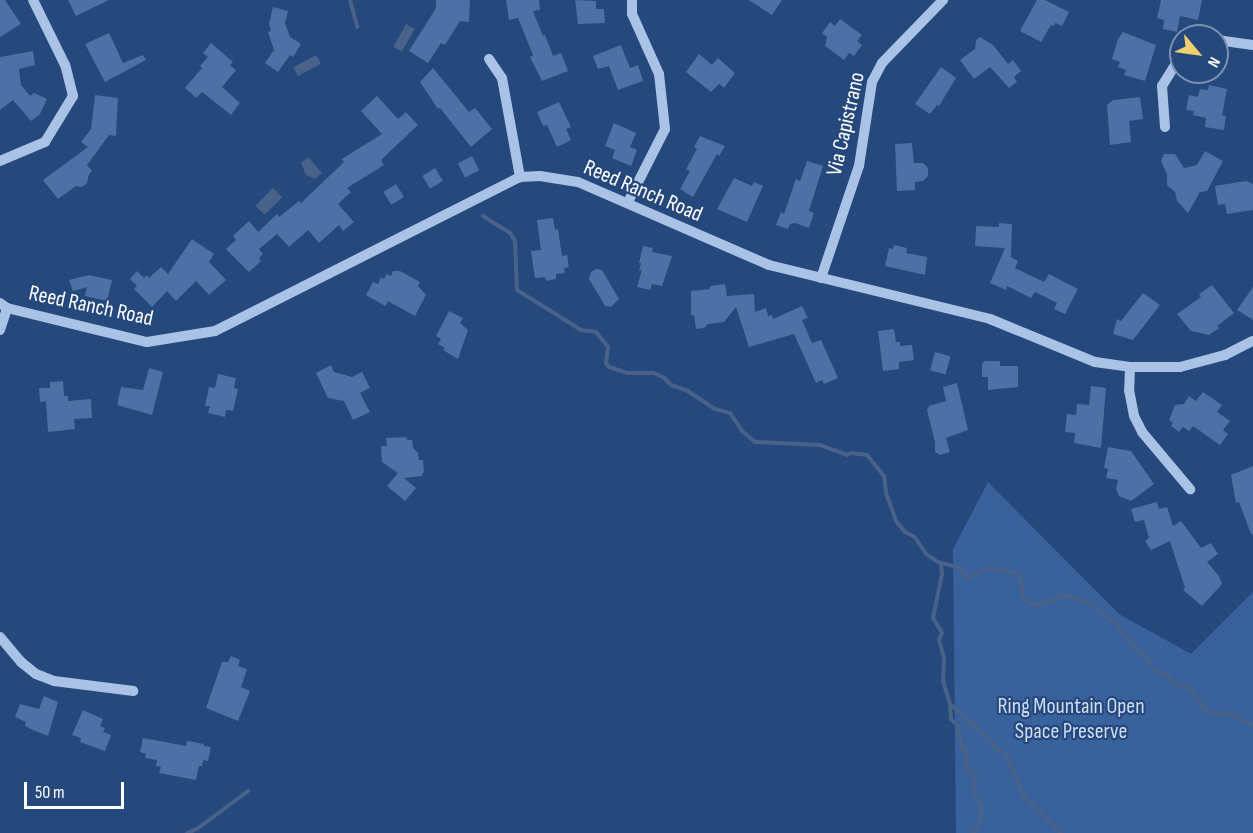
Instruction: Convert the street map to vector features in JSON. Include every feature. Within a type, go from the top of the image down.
[{"type":"street","points":[[0,161],[45,142],[73,96],[65,65],[33,0]]},
{"type":"street","points":[[628,202],[665,129],[659,74],[632,14],[632,0]]},
{"type":"street","name":"Via Capistrano","points":[[821,278],[859,166],[872,82],[882,63],[943,0]]},
{"type":"street","points":[[1229,42],[1253,45]]},
{"type":"street","points":[[489,59],[502,78],[520,177]]},
{"type":"street","points":[[1165,127],[1162,86],[1169,75]]},
{"type":"street","name":"Reed Ranch Road","points":[[4,305],[147,342],[214,331],[520,177],[540,176],[578,182],[747,256],[821,278],[990,319],[1095,362],[1130,367],[1180,367],[1225,356],[1253,341]]},
{"type":"street","points":[[0,330],[4,305]]},
{"type":"street","points":[[1130,367],[1129,390],[1134,417],[1142,432],[1190,489]]},
{"type":"street","points":[[0,638],[21,662],[36,674],[54,681],[133,691]]},
{"type":"green space","name":"Ring Mountain Open Space Preserve","points":[[988,482],[1119,614],[1191,654],[1253,592],[1253,833],[956,833],[953,549]]},
{"type":"shaded area","points":[[406,24],[415,29],[402,52],[393,47]]},
{"type":"shaded area","points":[[316,55],[321,64],[298,76],[293,68]]},
{"type":"shaded area","points":[[308,157],[322,173],[315,179],[306,175],[301,163]]},
{"type":"shaded area","points":[[273,188],[282,197],[265,215],[255,206]]},
{"type":"building","points":[[0,0],[5,0],[21,24],[0,37]]},
{"type":"building","points":[[68,0],[109,0],[76,16]]},
{"type":"building","points":[[436,0],[470,0],[469,22],[460,21],[445,45],[441,43],[428,63],[409,51],[436,8]]},
{"type":"building","points":[[506,0],[539,0],[540,10],[533,11],[543,36],[545,35],[553,56],[561,53],[568,71],[542,81],[530,57],[533,55],[518,18],[509,20]]},
{"type":"building","points":[[575,0],[596,1],[596,9],[604,9],[605,23],[578,24]]},
{"type":"building","points":[[749,0],[782,0],[772,15]]},
{"type":"building","points":[[1037,0],[1045,0],[1069,12],[1062,26],[1055,23],[1054,26],[1051,25],[1041,42],[1020,31]]},
{"type":"building","points":[[1161,0],[1202,0],[1198,20],[1180,16],[1178,24],[1169,24],[1169,30],[1163,29],[1164,20],[1157,18]]},
{"type":"building","points":[[273,7],[288,11],[285,23],[290,37],[301,44],[293,57],[290,55],[278,72],[265,63],[274,50],[268,32],[271,31],[269,24]]},
{"type":"building","points":[[840,19],[862,35],[857,41],[862,45],[854,56],[849,53],[844,60],[825,46],[827,37],[822,33],[830,22],[835,26]]},
{"type":"building","points":[[1123,32],[1156,45],[1145,81],[1124,75],[1126,70],[1118,67],[1120,62],[1112,59],[1118,39]]},
{"type":"building","points":[[109,33],[123,63],[143,55],[146,60],[105,82],[85,44]]},
{"type":"building","points":[[980,37],[993,45],[1008,64],[1013,60],[1021,71],[1014,77],[1017,82],[1009,88],[990,67],[974,79],[960,60],[975,49],[976,40]]},
{"type":"building","points":[[211,43],[233,62],[230,65],[236,70],[222,87],[240,103],[231,115],[202,92],[196,98],[185,88],[202,68],[200,66],[208,57],[203,53]]},
{"type":"building","points":[[621,45],[630,68],[638,65],[643,81],[618,90],[609,66],[598,69],[593,56]]},
{"type":"building","points":[[33,51],[35,65],[19,69],[21,85],[30,96],[34,93],[47,99],[40,114],[31,121],[13,100],[0,110],[0,57]]},
{"type":"building","points":[[699,54],[712,65],[718,58],[735,73],[724,88],[719,84],[711,92],[686,72]]},
{"type":"building","points":[[941,67],[956,78],[939,106],[937,105],[930,114],[915,104]]},
{"type":"building","points":[[433,68],[469,112],[475,108],[492,129],[471,147],[440,108],[438,109],[420,82]]},
{"type":"building","points":[[1209,85],[1227,89],[1222,115],[1226,116],[1224,130],[1205,127],[1206,118],[1193,115],[1194,111],[1186,110],[1189,95],[1198,97],[1200,89],[1208,90]]},
{"type":"building","points":[[95,95],[118,98],[116,136],[109,135],[87,165],[92,171],[87,183],[82,187],[76,186],[58,199],[43,180],[88,147],[81,142],[91,129]]},
{"type":"building","points":[[377,96],[398,119],[406,112],[418,125],[381,160],[384,165],[347,188],[351,192],[338,204],[354,222],[343,231],[339,225],[319,243],[308,230],[289,247],[277,234],[259,249],[263,254],[259,258],[261,261],[249,272],[226,249],[236,240],[233,236],[249,221],[258,232],[277,214],[279,217],[299,201],[301,203],[344,162],[342,159],[382,134],[361,111]]},
{"type":"building","points":[[1140,97],[1143,119],[1129,121],[1131,142],[1110,145],[1107,105],[1113,100]]},
{"type":"building","points":[[559,102],[571,127],[566,129],[571,140],[557,147],[547,125],[543,126],[537,112]]},
{"type":"building","points":[[614,123],[636,133],[630,147],[637,150],[631,166],[612,158],[615,150],[605,146]]},
{"type":"building","points":[[700,136],[725,146],[719,156],[717,154],[693,197],[680,189],[690,171],[686,169],[697,149],[694,147]]},
{"type":"building","points":[[912,143],[914,163],[923,163],[928,168],[928,176],[923,181],[915,182],[915,190],[897,191],[895,144]]},
{"type":"building","points":[[1205,151],[1223,161],[1207,191],[1200,192],[1188,213],[1177,201],[1175,192],[1167,185],[1167,174],[1161,161],[1164,154],[1175,154],[1184,168],[1197,165]]},
{"type":"building","points":[[472,156],[479,170],[465,178],[458,163]]},
{"type":"building","points":[[807,161],[823,166],[809,211],[814,213],[809,228],[795,223],[790,224],[788,229],[776,225],[781,212],[784,214],[796,179],[800,181]]},
{"type":"building","points":[[435,168],[443,181],[430,189],[422,176]]},
{"type":"building","points":[[734,178],[752,186],[754,182],[763,186],[747,222],[717,209]]},
{"type":"building","points":[[1246,181],[1253,184],[1253,210],[1227,214],[1225,204],[1218,205],[1215,186]]},
{"type":"building","points":[[396,184],[404,197],[391,205],[383,192]]},
{"type":"building","points":[[553,218],[555,230],[558,229],[562,256],[567,255],[569,267],[564,268],[565,273],[556,274],[556,279],[546,281],[545,277],[535,278],[531,251],[541,250],[537,220]]},
{"type":"building","points":[[999,223],[1012,224],[1011,257],[1018,261],[1015,268],[1044,282],[1049,274],[1078,289],[1065,314],[1054,309],[1057,303],[1035,292],[1031,298],[1007,286],[1006,290],[990,283],[1005,248],[975,246],[976,226],[999,227]]},
{"type":"building","points":[[192,239],[214,254],[209,262],[226,280],[209,295],[196,281],[176,301],[167,291],[152,307],[134,289],[137,286],[130,279],[137,271],[144,278],[147,275],[149,278],[161,267],[168,274]]},
{"type":"building","points":[[894,245],[907,248],[906,253],[927,257],[925,275],[885,266],[889,248],[893,249]]},
{"type":"building","points":[[643,246],[653,248],[652,252],[672,256],[662,286],[652,284],[650,290],[637,287],[642,269],[639,271]]},
{"type":"building","points":[[596,269],[602,270],[619,299],[611,307],[605,306],[589,279],[591,272]]},
{"type":"building","points":[[393,271],[400,271],[420,282],[418,286],[426,295],[415,316],[388,301],[385,306],[366,295],[373,282],[378,284],[381,277],[384,279],[387,274],[391,276]]},
{"type":"building","points":[[89,275],[112,280],[107,301],[85,296],[87,287],[73,291],[69,280]]},
{"type":"building","points":[[725,284],[727,296],[754,294],[755,312],[766,308],[768,316],[772,315],[773,319],[802,306],[808,318],[802,320],[812,343],[821,340],[838,378],[824,384],[822,380],[816,383],[794,334],[749,347],[736,307],[724,322],[708,324],[704,328],[696,329],[694,315],[691,315],[691,291],[710,289],[710,286]]},
{"type":"building","points":[[1212,285],[1234,313],[1209,335],[1191,331],[1177,314],[1201,297],[1199,294]]},
{"type":"building","points":[[1253,287],[1253,320],[1237,310]]},
{"type":"building","points":[[1143,293],[1160,305],[1133,340],[1113,334],[1117,319],[1121,321]]},
{"type":"building","points":[[449,311],[463,318],[460,323],[468,330],[458,359],[443,350],[445,348],[438,344],[441,339],[436,336]]},
{"type":"building","points":[[894,329],[896,342],[900,342],[900,346],[912,345],[914,360],[899,362],[899,369],[883,371],[878,331]]},
{"type":"building","points":[[935,352],[950,356],[946,374],[930,370]]},
{"type":"building","points":[[985,361],[1000,361],[1000,366],[1018,366],[1018,387],[988,390],[988,377],[982,377],[982,364]]},
{"type":"building","points":[[331,365],[334,372],[352,377],[362,372],[370,388],[360,393],[370,412],[353,420],[344,401],[328,398],[316,373]]},
{"type":"building","points":[[149,368],[163,372],[152,415],[117,405],[121,387],[143,390]]},
{"type":"building","points":[[218,374],[236,378],[234,388],[238,389],[233,411],[226,410],[225,417],[208,413],[210,406],[205,406],[209,387],[215,388]]},
{"type":"building","points":[[63,381],[64,396],[68,396],[68,401],[91,399],[92,418],[74,419],[75,429],[48,432],[46,401],[40,402],[39,388],[50,388],[50,382]]},
{"type":"building","points":[[957,383],[968,430],[946,438],[950,452],[940,455],[935,452],[935,442],[927,410],[929,406],[946,401],[943,387]]},
{"type":"building","points":[[1091,386],[1106,388],[1101,448],[1074,443],[1075,433],[1065,432],[1067,414],[1076,415],[1077,404],[1089,405]]},
{"type":"building","points":[[1203,392],[1222,405],[1217,412],[1230,421],[1223,430],[1228,434],[1220,445],[1193,426],[1189,431],[1183,427],[1179,432],[1171,426],[1173,423],[1169,420],[1175,405],[1184,404],[1189,396],[1196,401]]},
{"type":"building","points":[[406,437],[407,440],[412,440],[419,460],[423,460],[424,471],[422,476],[404,478],[416,488],[405,501],[387,486],[398,473],[382,462],[381,446],[387,446],[386,438]]},
{"type":"building","points":[[1108,447],[1131,451],[1154,484],[1131,501],[1119,496],[1116,489],[1118,480],[1106,478],[1108,469],[1104,468]]},
{"type":"building","points":[[1253,466],[1253,534],[1251,534],[1239,502],[1236,503],[1231,475]]},
{"type":"building","points":[[1157,502],[1159,509],[1167,507],[1173,526],[1181,521],[1201,548],[1211,543],[1218,554],[1207,562],[1219,576],[1222,584],[1202,606],[1183,590],[1185,588],[1170,541],[1151,550],[1145,541],[1149,538],[1144,520],[1135,522],[1131,509]]},
{"type":"building","points":[[231,656],[240,660],[238,666],[247,669],[241,687],[250,691],[238,721],[206,708],[222,662],[228,662]]},
{"type":"building","points":[[44,696],[58,702],[48,736],[25,726],[26,722],[15,717],[20,704],[39,709]]},
{"type":"building","points":[[83,710],[103,719],[100,726],[105,728],[103,732],[111,735],[105,751],[80,742],[81,738],[72,735]]},
{"type":"building","points":[[143,738],[186,746],[187,741],[204,744],[204,746],[211,747],[208,761],[203,760],[202,766],[199,766],[196,780],[159,773],[161,767],[156,766],[157,760],[145,758],[146,754],[140,752]]},
{"type":"waterway","points":[[350,0],[357,27]]},
{"type":"waterway","points":[[483,216],[510,233],[515,241],[517,290],[581,330],[596,332],[608,347],[606,363],[609,367],[628,373],[654,373],[663,377],[671,385],[688,391],[715,409],[730,413],[742,431],[755,442],[820,445],[847,455],[852,453],[867,455],[884,476],[886,493],[896,521],[905,532],[915,537],[926,554],[938,562],[957,567],[969,578],[989,568],[1006,570],[1020,576],[1023,598],[1031,604],[1038,605],[1066,595],[1091,604],[1116,624],[1135,648],[1146,656],[1154,670],[1167,675],[1172,682],[1190,689],[1202,706],[1212,713],[1229,714],[1253,725]]},
{"type":"waterway","points":[[941,563],[942,574],[933,618],[942,633],[939,640],[944,658],[943,681],[950,704],[992,742],[994,748],[1006,754],[1024,797],[1061,833]]},
{"type":"waterway","points":[[950,704],[951,719],[958,726],[962,748],[967,752],[966,767],[976,779],[973,793],[981,805],[981,822],[973,833]]},
{"type":"waterway","points":[[187,833],[197,829],[248,791]]}]
